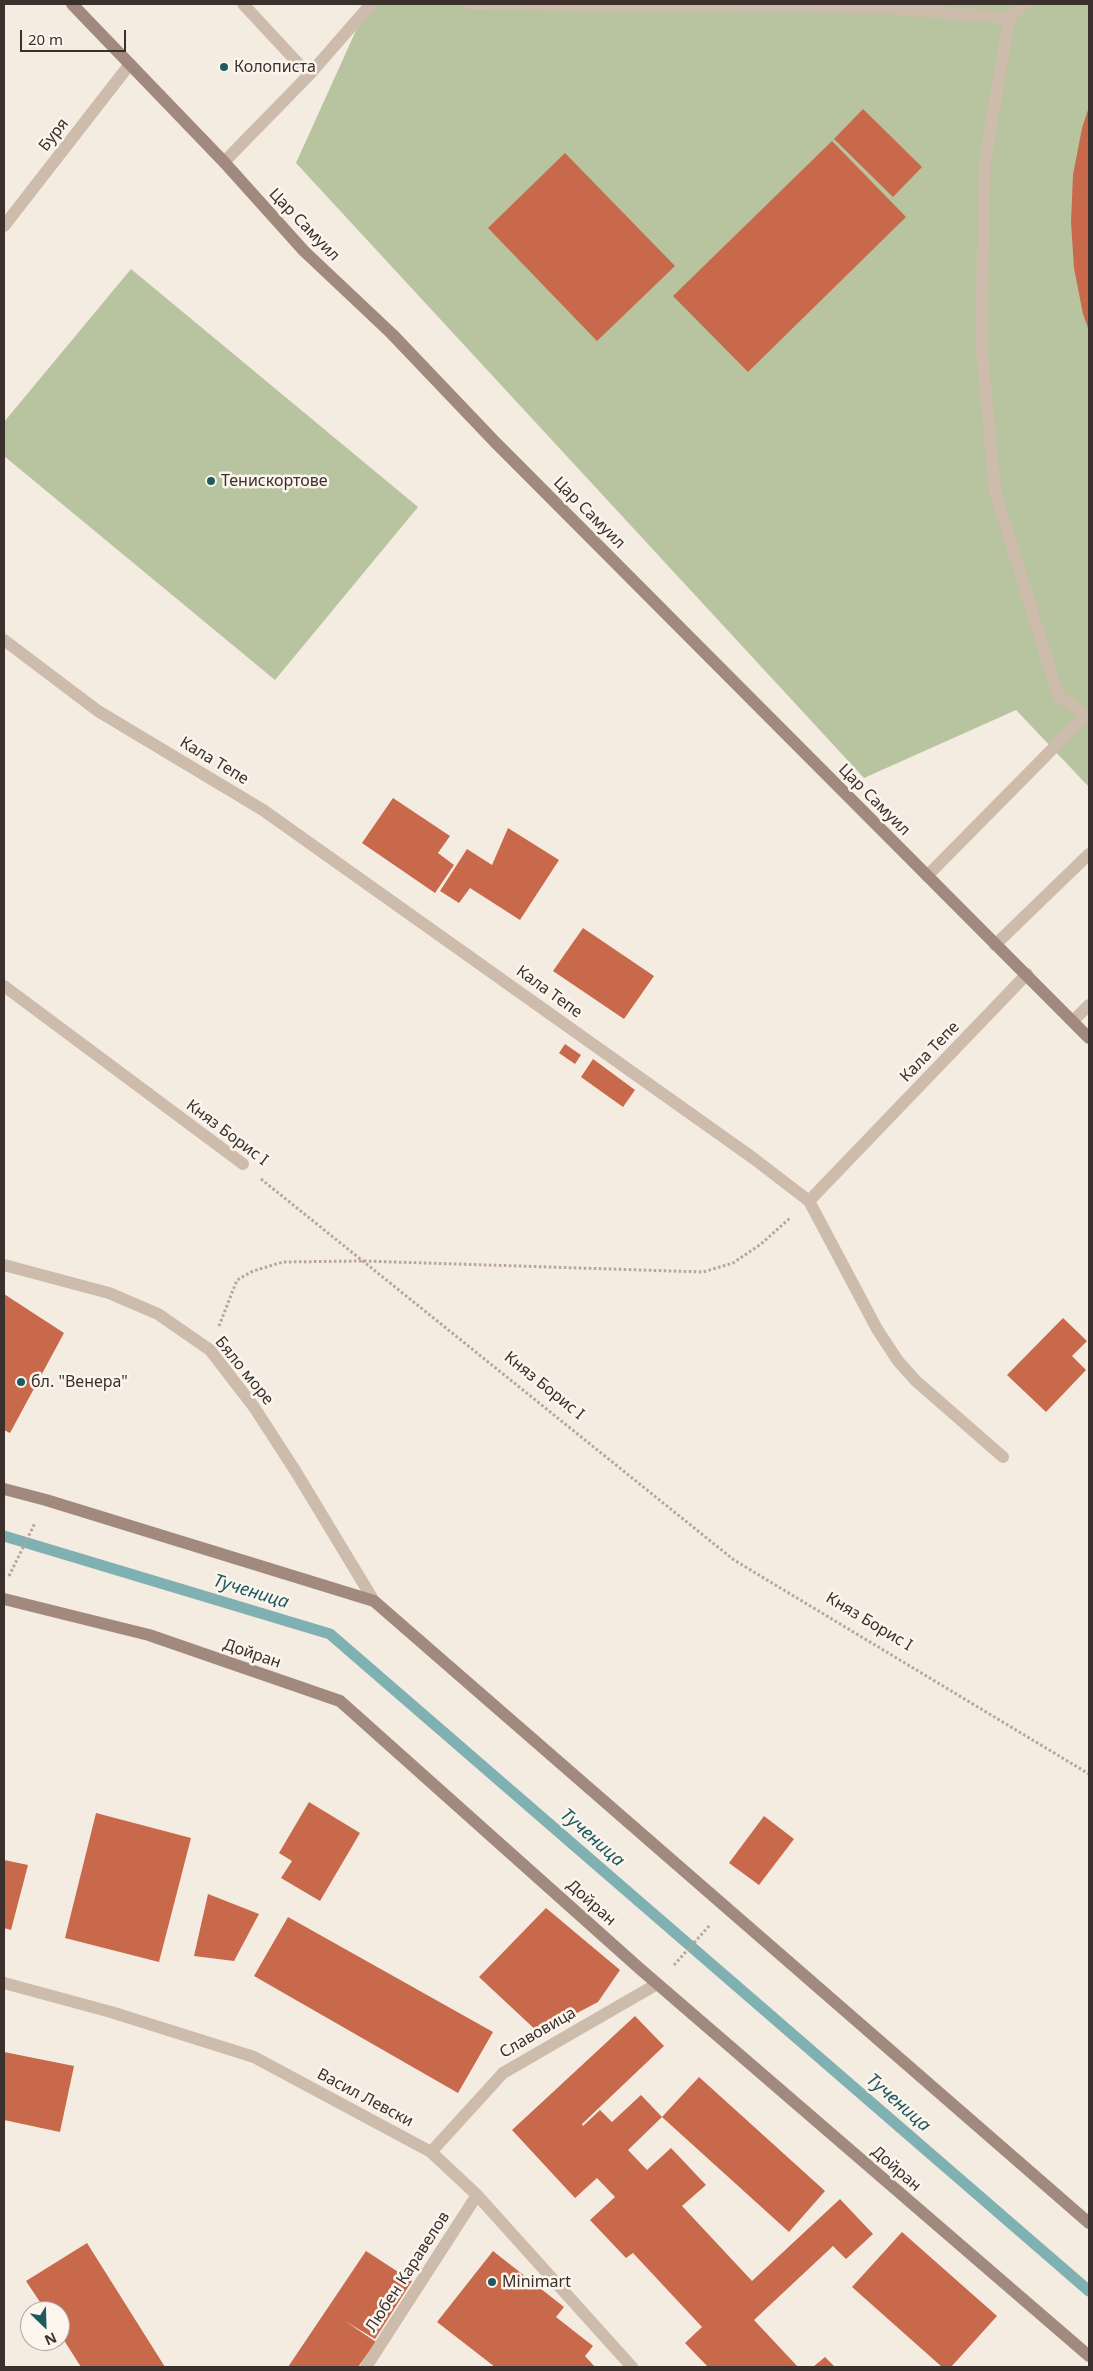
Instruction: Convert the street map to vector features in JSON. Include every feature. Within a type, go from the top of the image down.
[{"type":"main road","name":"Цар Самуил","points":[[72,4],[224,162],[304,251],[392,334],[502,448],[1089,1038]]},
{"type":"main road","points":[[4,1489],[374,1601],[1089,2223]]},
{"type":"main road","name":"Дойран","points":[[4,1599],[149,1635],[340,1701],[657,1984],[1089,2356]]},
{"type":"street","points":[[243,4],[309,75]]},
{"type":"street","points":[[224,162],[309,75],[372,4]]},
{"type":"street","points":[[471,4],[876,6],[1009,18]]},
{"type":"street","points":[[927,876],[1087,717],[1058,695],[995,491],[981,341],[985,161],[1009,18],[1024,4]]},
{"type":"street","name":"Буря","points":[[4,226],[130,64]]},
{"type":"street","name":"Кала Тепе","points":[[4,640],[98,710],[264,810],[729,1140],[809,1201],[1027,974]]},
{"type":"street","points":[[995,945],[1089,854]]},
{"type":"street","name":"Княз Борис I","points":[[4,986],[243,1164]]},
{"type":"street","points":[[1073,1021],[1089,1004]]},
{"type":"street","points":[[809,1201],[877,1329],[898,1361],[916,1381],[1003,1458]]},
{"type":"street","name":"Бяло море","points":[[4,1265],[109,1293],[158,1314],[210,1350],[254,1407],[374,1601]]},
{"type":"street","name":"Васил Левски","points":[[4,1984],[111,2012],[254,2057],[431,2152],[477,2195],[632,2367]]},
{"type":"street","name":"Славовица","points":[[431,2152],[502,2072],[657,1984]]},
{"type":"street","name":"Любен Каравелов","points":[[366,2367],[477,2195]]},
{"type":"path","name":"Княз Борис I","points":[[243,1164],[734,1560],[1089,1774]]},
{"type":"path","points":[[210,1350],[237,1280],[253,1270],[283,1262],[364,1261],[703,1272],[733,1264],[761,1244],[809,1201]]},
{"type":"path","points":[[11,1573],[35,1523]]},
{"type":"path","points":[[657,1984],[726,1908]]},
{"type":"green space","points":[[368,4],[1089,4],[1089,787],[1016,710],[864,778],[296,163]]},
{"type":"green space","name":"Тенискортове","points":[[131,269],[418,507],[275,680],[4,456],[4,422]]},
{"type":"building","points":[[1089,107],[1089,331],[1083,314],[1074,268],[1071,222],[1073,175],[1082,128]]},
{"type":"building","points":[[863,109],[922,167],[893,197],[834,139]]},
{"type":"building","points":[[832,141],[906,217],[748,372],[673,296]]},
{"type":"building","points":[[565,153],[675,266],[597,341],[488,228]]},
{"type":"building","points":[[393,798],[450,836],[438,853],[454,865],[435,893],[362,843]]},
{"type":"building","points":[[508,828],[559,860],[520,920],[470,888],[459,903],[440,891],[467,849],[492,865]]},
{"type":"building","points":[[583,928],[654,976],[624,1019],[553,971]]},
{"type":"building","points":[[565,1044],[581,1055],[575,1064],[559,1053]]},
{"type":"building","points":[[593,1059],[635,1090],[623,1107],[581,1077]]},
{"type":"building","name":"бл. \"Венера\"","points":[[4,1294],[64,1333],[10,1433],[4,1430]]},
{"type":"building","points":[[1063,1318],[1087,1341],[1072,1356],[1086,1370],[1046,1412],[1007,1375]]},
{"type":"building","points":[[309,1802],[360,1833],[320,1901],[281,1878],[292,1861],[279,1853]]},
{"type":"building","points":[[96,1813],[191,1838],[159,1962],[65,1938]]},
{"type":"building","points":[[764,1816],[794,1839],[759,1885],[729,1863]]},
{"type":"building","points":[[4,1860],[28,1865],[11,1930],[4,1928]]},
{"type":"building","points":[[208,1894],[259,1914],[234,1961],[194,1956]]},
{"type":"building","points":[[546,1908],[620,1970],[598,2002],[539,2033],[479,1977]]},
{"type":"building","points":[[288,1917],[493,2032],[458,2093],[254,1976]]},
{"type":"building","points":[[635,2016],[664,2046],[582,2124],[583,2126],[600,2110],[612,2122],[641,2095],[662,2117],[628,2150],[647,2170],[671,2148],[706,2185],[682,2206],[752,2281],[840,2199],[873,2234],[846,2259],[833,2246],[754,2320],[798,2367],[708,2367],[685,2343],[702,2327],[633,2253],[626,2258],[590,2220],[615,2197],[597,2178],[575,2198],[512,2130]]},
{"type":"building","points":[[4,2052],[74,2066],[60,2132],[4,2120]]},
{"type":"building","points":[[699,2077],[825,2191],[789,2232],[662,2117]]},
{"type":"building","points":[[902,2232],[997,2316],[951,2367],[942,2367],[852,2287]]},
{"type":"building","points":[[87,2243],[165,2367],[81,2367],[70,2350],[70,2301],[39,2301],[26,2281]]},
{"type":"building","points":[[366,2251],[412,2281],[375,2339],[345,2321],[376,2342],[358,2367],[288,2367]]},
{"type":"building","points":[[493,2251],[564,2307],[556,2317],[593,2346],[585,2356],[595,2367],[495,2367],[437,2322]]},
{"type":"building","points":[[825,2357],[835,2367],[813,2367]]},
{"type":"waterway","name":"Тученица","points":[[4,1536],[330,1634],[1089,2291]]},
{"type":"place","name":"Колописта","points":[[224,67]]},
{"type":"place","name":"Тенискортове","points":[[211,481]]},
{"type":"place","name":"бл. \"Венера\"","points":[[21,1382]]},
{"type":"place","name":"Minimart","points":[[492,2282]]}]
